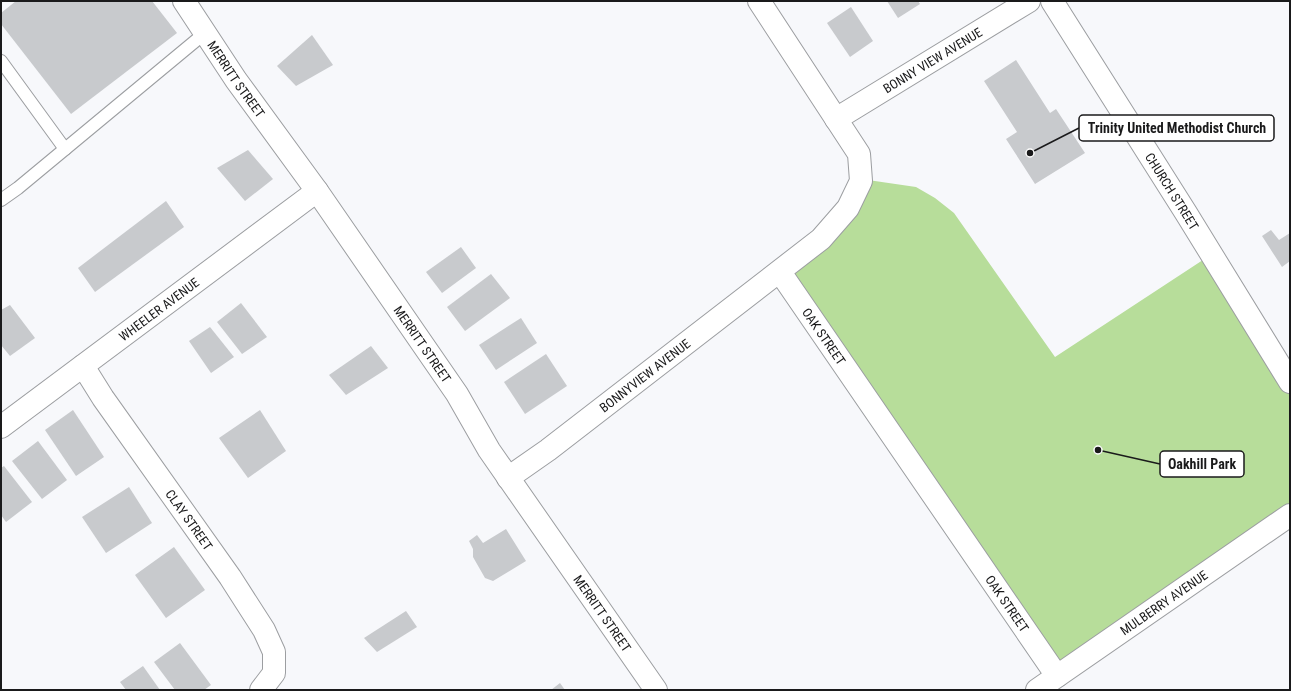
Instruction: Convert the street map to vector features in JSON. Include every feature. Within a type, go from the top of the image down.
[{"type":"street","name":"MERRITT STREET","points":[[184,1],[236,80],[317,191],[457,394],[489,450],[656,690]]},
{"type":"street","points":[[759,1],[859,154],[861,181],[848,208],[821,240],[780,272]]},
{"type":"street","name":"BONNY VIEW AVENUE","points":[[836,119],[1029,1]]},
{"type":"street","name":"CHURCH STREET","points":[[1052,1],[1186,212],[1290,382]]},
{"type":"street","name":"WHEELER AVENUE","points":[[1,427],[317,191]]},
{"type":"street","name":"BONNYVIEW AVENUE","points":[[508,478],[548,450],[780,272]]},
{"type":"street","name":"OAK STREET","points":[[780,272],[1057,676]]},
{"type":"street","name":"CLAY STREET","points":[[83,366],[103,398],[230,577],[264,630],[274,652],[274,673],[265,685]]},
{"type":"street","name":"MULBERRY AVENUE","points":[[1037,690],[1290,516]]},
{"type":"lane","points":[[1,200],[18,188],[205,33]]},
{"type":"lane","points":[[1,61],[65,149]]},
{"type":"green space","points":[[868,180],[916,187],[935,198],[954,213],[1055,357],[1209,256],[1290,388],[1290,513],[1058,673],[788,275]]},
{"type":"building","points":[[16,1],[152,1],[177,33],[71,114],[1,24],[1,13]]},
{"type":"building","points":[[887,1],[918,1],[920,4],[898,18]]},
{"type":"building","points":[[851,7],[873,41],[850,57],[827,23]]},
{"type":"building","points":[[312,35],[333,65],[296,86],[277,66]]},
{"type":"building","points":[[1016,60],[1050,113],[1056,109],[1085,153],[1035,184],[1006,139],[1017,132],[984,81]]},
{"type":"building","points":[[248,150],[273,179],[245,201],[217,168]]},
{"type":"building","points":[[166,201],[184,227],[95,292],[78,268]]},
{"type":"building","points":[[1271,230],[1279,240],[1290,233],[1290,261],[1282,267],[1262,236]]},
{"type":"building","points":[[461,247],[476,268],[442,293],[426,272]]},
{"type":"building","points":[[491,274],[510,298],[465,331],[447,307]]},
{"type":"building","points":[[241,303],[267,337],[242,354],[217,322]]},
{"type":"building","points":[[10,305],[35,338],[10,356],[1,345],[1,310]]},
{"type":"building","points":[[521,318],[537,343],[496,370],[479,345]]},
{"type":"building","points":[[210,327],[234,357],[211,373],[189,341]]},
{"type":"building","points":[[371,346],[388,368],[346,395],[329,375]]},
{"type":"building","points":[[546,354],[567,386],[525,414],[504,382]]},
{"type":"building","points":[[73,410],[104,457],[76,476],[45,430]]},
{"type":"building","points":[[260,410],[286,451],[248,478],[219,438]]},
{"type":"building","points":[[38,441],[67,480],[42,499],[12,461]]},
{"type":"building","points":[[4,466],[32,502],[6,522],[1,515],[1,468]]},
{"type":"building","points":[[129,487],[152,523],[106,553],[82,517]]},
{"type":"building","points":[[506,529],[526,561],[493,581],[485,578],[473,557],[473,549],[469,541],[477,535],[483,543]]},
{"type":"building","points":[[174,547],[205,590],[166,618],[135,575]]},
{"type":"building","points":[[406,611],[417,627],[377,652],[364,638]]},
{"type":"building","points":[[180,643],[211,685],[204,690],[175,690],[154,662]]},
{"type":"building","points":[[143,666],[160,690],[126,690],[120,682]]},
{"type":"building","points":[[560,683],[565,690],[551,690]]},
{"type":"place","name":"Trinity United Methodist Church","points":[[1030,153]]},
{"type":"place","name":"Oakhill Park","points":[[1098,450]]}]
